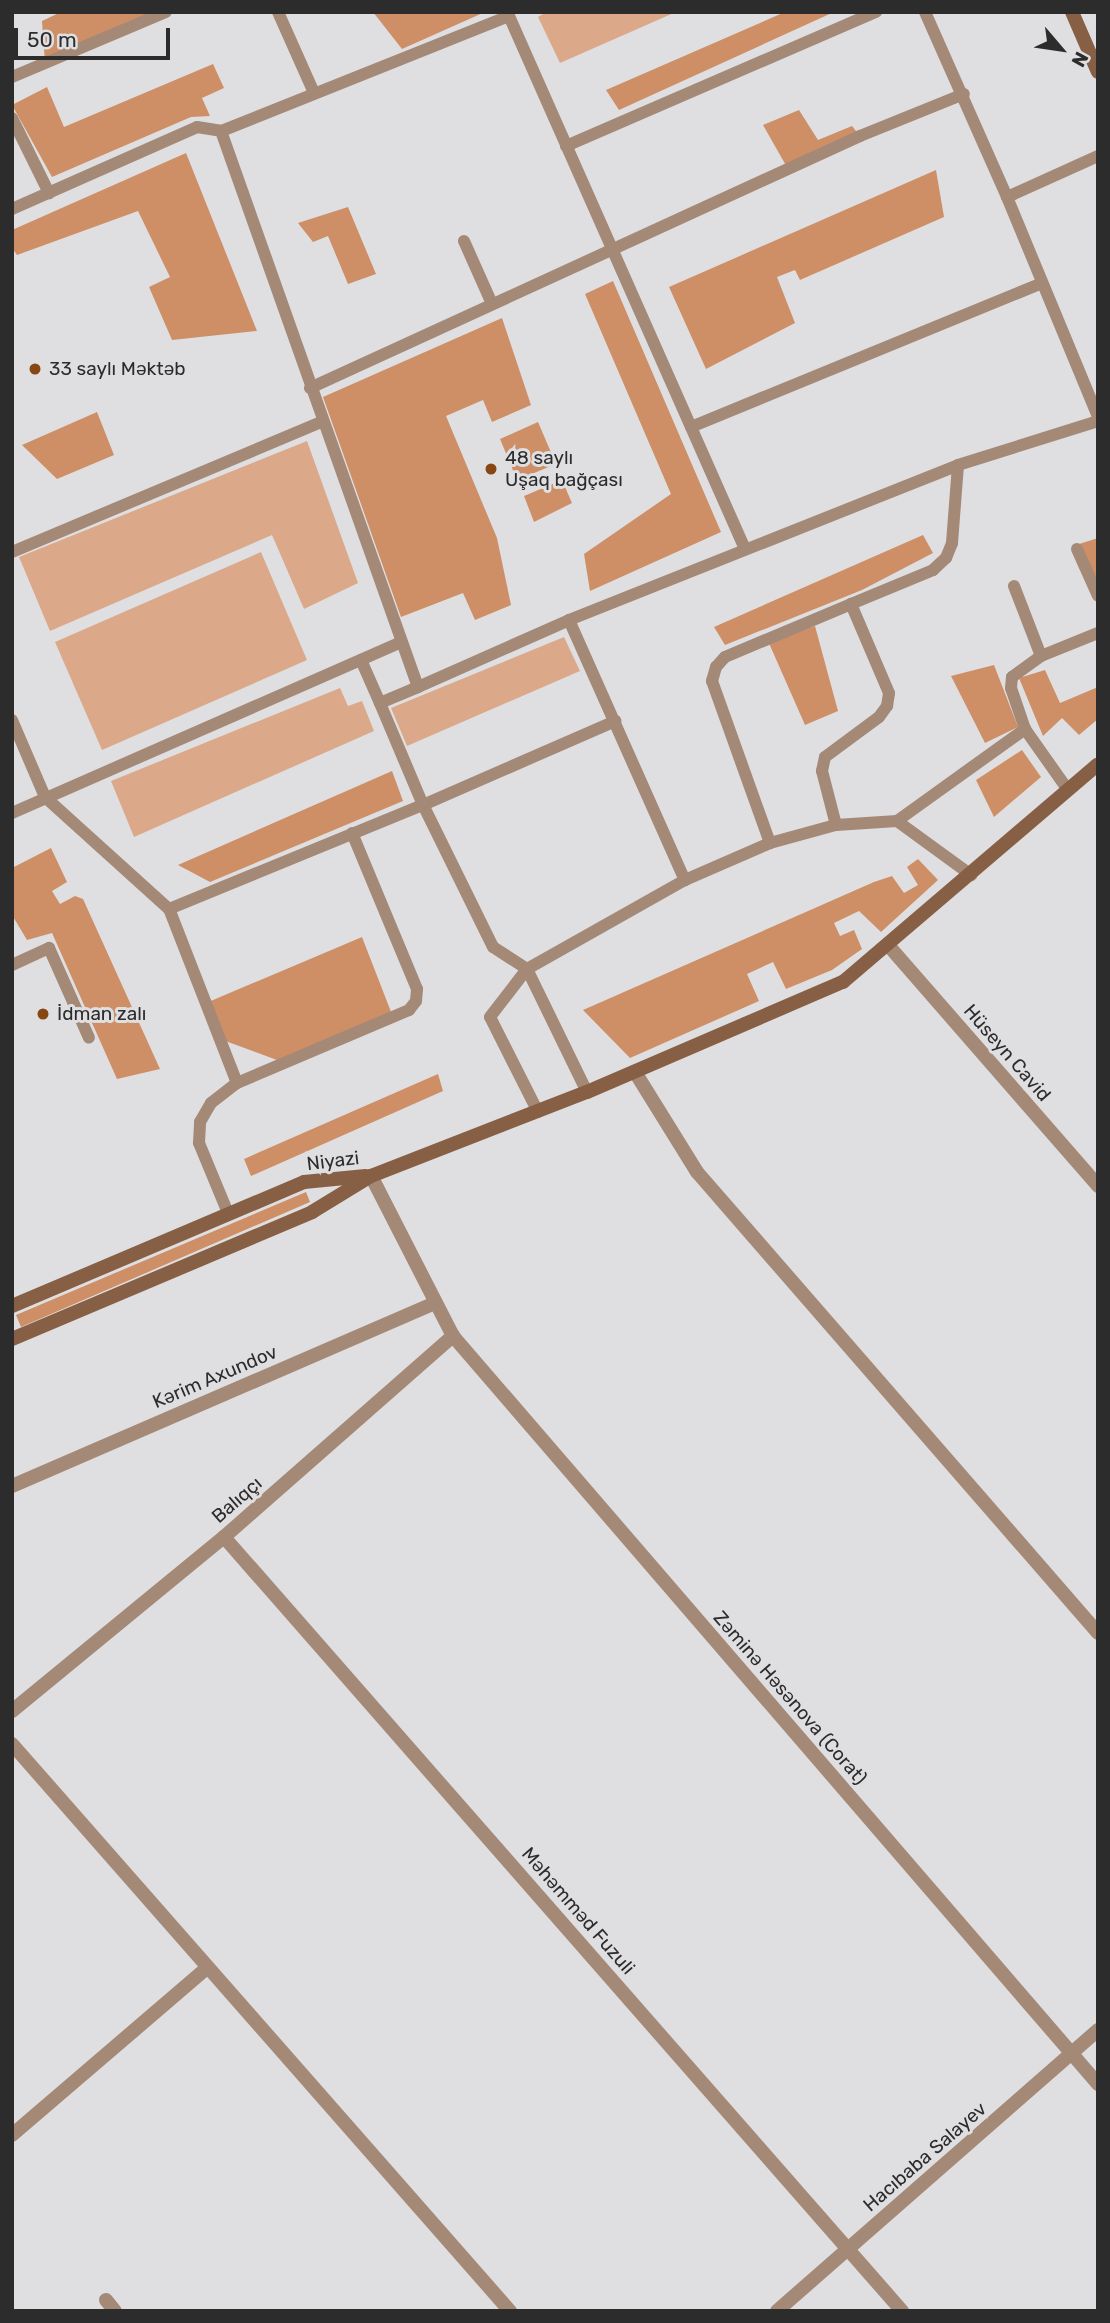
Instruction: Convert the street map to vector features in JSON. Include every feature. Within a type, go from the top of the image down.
[{"type":"main road","points":[[1072,12],[1098,72]]},
{"type":"main road","points":[[371,1175],[587,1092],[843,982],[1098,764]]},
{"type":"main road","name":"Niyazi","points":[[12,1306],[304,1182],[371,1175]]},
{"type":"main road","name":"Niyazi","points":[[12,1339],[312,1212],[371,1175]]},
{"type":"street","name":"Hüseyn Cavid","points":[[888,945],[1098,1186]]},
{"type":"street","points":[[635,1072],[697,1172],[1098,1633]]},
{"type":"street","points":[[371,1175],[432,1304],[453,1336]]},
{"type":"street","name":"Kərim Axundov","points":[[12,1486],[432,1304]]},
{"type":"street","name":"Balıqçı","points":[[12,1712],[224,1537],[453,1336]]},
{"type":"street","name":"Zəminə Həsənova (Corat)","points":[[453,1336],[1098,2084]]},
{"type":"street","name":"Məhəmməd Fuzuli","points":[[224,1537],[902,2311]]},
{"type":"street","points":[[12,1744],[206,1969],[510,2311]]},
{"type":"street","points":[[12,2135],[206,1969]]},
{"type":"street","name":"Hacıbaba Salayev","points":[[776,2311],[1098,2030]]},
{"type":"lane","points":[[12,76],[166,12]]},
{"type":"lane","points":[[278,12],[314,93]]},
{"type":"lane","points":[[566,146],[876,12]]},
{"type":"lane","points":[[380,704],[569,620],[745,549],[958,465],[1098,419],[1040,284],[964,94],[925,12]]},
{"type":"lane","points":[[12,209],[197,127],[221,131],[509,16],[745,549]]},
{"type":"lane","points":[[310,388],[610,249],[964,94]]},
{"type":"lane","points":[[12,118],[49,193]]},
{"type":"lane","points":[[221,131],[400,643],[418,687]]},
{"type":"lane","points":[[1007,197],[1098,156]]},
{"type":"lane","points":[[464,241],[492,304]]},
{"type":"lane","points":[[691,427],[1040,284]]},
{"type":"lane","points":[[12,552],[322,422]]},
{"type":"lane","points":[[769,843],[712,681],[716,667],[725,657],[933,570],[946,558],[952,543],[958,465]]},
{"type":"lane","points":[[1077,549],[1098,596]]},
{"type":"lane","points":[[1013,586],[1041,656]]},
{"type":"lane","points":[[836,825],[822,771],[825,757],[879,717],[887,706],[889,693],[851,604]]},
{"type":"lane","points":[[569,620],[685,880]]},
{"type":"lane","points":[[1068,790],[1025,729],[1012,677],[1041,656],[1098,633]]},
{"type":"lane","points":[[12,813],[400,643]]},
{"type":"lane","points":[[361,660],[423,806],[493,947],[527,969],[587,1092]]},
{"type":"lane","points":[[12,720],[45,797],[169,909],[237,1083]]},
{"type":"lane","points":[[169,909],[423,806],[615,721]]},
{"type":"lane","points":[[538,1112],[490,1017],[527,969],[685,880],[769,843],[836,825],[897,821],[1025,729]]},
{"type":"lane","points":[[897,821],[971,875]]},
{"type":"lane","points":[[228,1213],[199,1143],[200,1122],[211,1103],[237,1083],[408,1010],[416,1001],[416,989],[352,833]]},
{"type":"lane","points":[[12,965],[49,948],[89,1038]]},
{"type":"shaded area","points":[[61,12],[166,12],[45,63],[42,21]]},
{"type":"shaded area","points":[[373,12],[406,13],[485,12],[402,49]]},
{"type":"shaded area","points":[[546,12],[676,12],[560,63],[538,17]]},
{"type":"shaded area","points":[[785,12],[834,12],[619,110],[606,90]]},
{"type":"shaded area","points":[[213,64],[224,88],[202,98],[210,116],[191,117],[52,177],[12,105],[47,87],[64,127]]},
{"type":"shaded area","points":[[799,110],[818,140],[852,126],[860,136],[788,169],[763,125]]},
{"type":"shaded area","points":[[186,153],[257,331],[172,340],[149,287],[170,277],[138,211],[17,255],[12,248],[12,230]]},
{"type":"shaded area","points":[[936,170],[944,217],[800,280],[795,270],[777,277],[795,323],[706,369],[669,287]]},
{"type":"shaded area","points":[[348,207],[376,274],[348,284],[328,236],[313,242],[298,223]]},
{"type":"shaded area","points":[[613,281],[721,532],[590,591],[584,554],[671,494],[585,294]]},
{"type":"shaded area","points":[[502,318],[531,405],[492,422],[483,400],[446,416],[497,538],[511,605],[475,620],[463,593],[401,617],[323,397]]},
{"type":"shaded area","points":[[97,412],[114,455],[57,479],[22,445]]},
{"type":"shaded area","points":[[538,422],[556,464],[517,480],[500,439]]},
{"type":"shaded area","points":[[307,441],[358,583],[304,609],[272,535],[50,631],[19,557]]},
{"type":"shaded area","points":[[562,480],[572,503],[534,522],[524,496]]},
{"type":"shaded area","points":[[923,535],[933,553],[862,590],[725,645],[714,627]]},
{"type":"shaded area","points":[[1098,538],[1098,588],[1079,544]]},
{"type":"shaded area","points":[[261,552],[307,660],[102,750],[55,642]]},
{"type":"shaded area","points":[[815,626],[838,711],[805,725],[768,641]]},
{"type":"shaded area","points":[[564,637],[580,671],[407,746],[391,708]]},
{"type":"shaded area","points":[[994,665],[1018,727],[985,743],[951,676]]},
{"type":"shaded area","points":[[1045,670],[1060,703],[1098,687],[1098,719],[1079,735],[1062,718],[1043,736],[1019,678]]},
{"type":"shaded area","points":[[340,688],[348,706],[362,701],[374,731],[134,837],[111,781]]},
{"type":"shaded area","points":[[1022,750],[1041,777],[994,817],[976,780]]},
{"type":"shaded area","points":[[392,771],[403,801],[210,882],[178,865]]},
{"type":"shaded area","points":[[51,848],[67,882],[52,891],[60,904],[75,896],[83,899],[160,1069],[117,1079],[52,933],[27,940],[12,915],[12,868]]},
{"type":"shaded area","points":[[918,859],[938,880],[881,932],[859,911],[834,923],[840,936],[854,930],[862,949],[832,970],[786,989],[773,962],[747,974],[759,1001],[630,1058],[583,1010],[874,882],[892,876],[904,893],[918,885],[907,867]]},
{"type":"shaded area","points":[[362,937],[393,1017],[285,1063],[220,1039],[206,1003]]},
{"type":"shaded area","points":[[438,1074],[443,1091],[251,1176],[244,1159]]},
{"type":"shaded area","points":[[306,1192],[310,1202],[21,1327],[16,1315]]},
{"type":"place","name":"33 saylı Məktəb","points":[[35,369]]},
{"type":"place","name":"48 saylı Uşaq bağçası","points":[[491,469]]},
{"type":"place","name":"İdman zalı","points":[[43,1014]]}]
